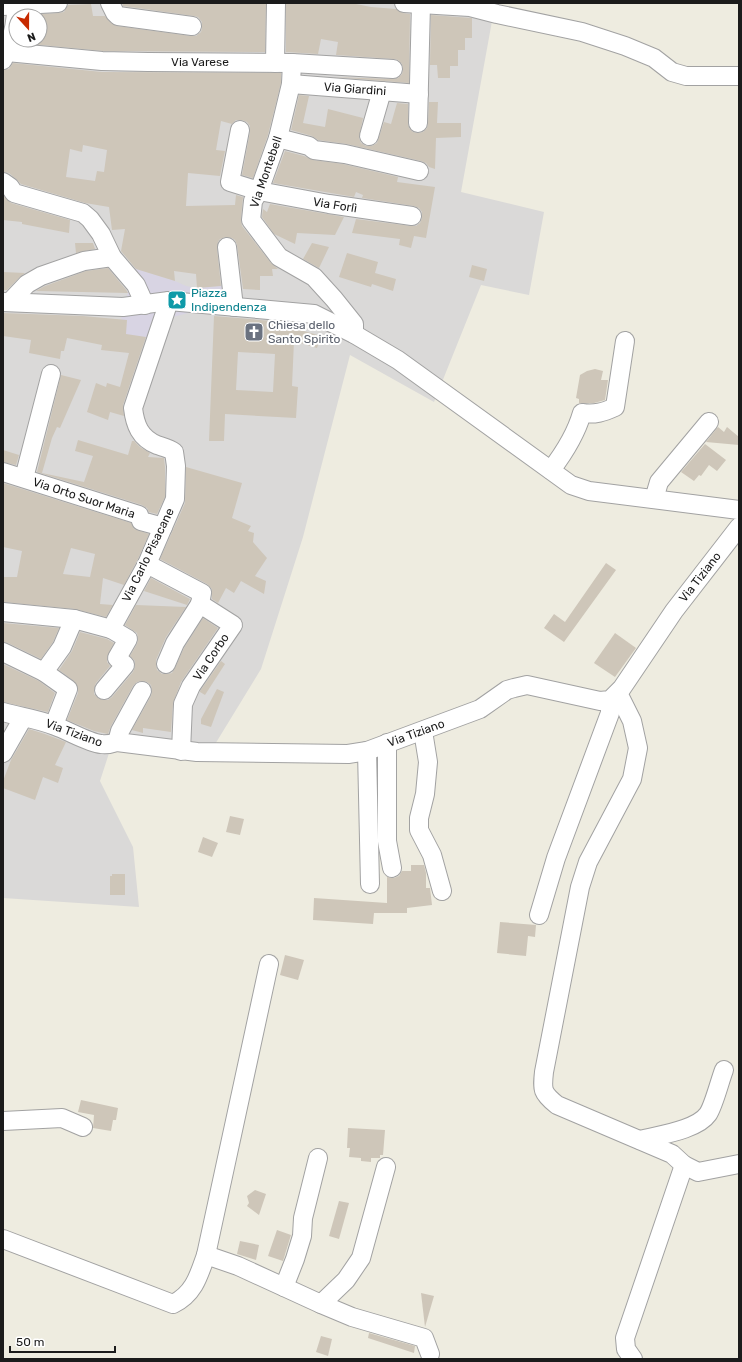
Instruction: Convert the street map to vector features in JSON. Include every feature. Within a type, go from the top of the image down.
[{"type":"street","points":[[110,3],[118,16],[192,26]]},
{"type":"street","name":"Via Montebell","points":[[276,3],[283,63],[291,84],[278,138],[259,191],[253,201],[251,220],[279,257],[314,277],[334,299],[354,324],[354,334]]},
{"type":"street","points":[[418,123],[419,94],[413,3],[470,7],[582,32],[647,55],[654,58],[672,72],[686,76],[739,76]]},
{"type":"street","points":[[5,56],[15,23],[12,5],[49,4]]},
{"type":"street","name":"Via Varese","points":[[5,56],[102,61],[283,63],[393,68]]},
{"type":"street","name":"Via Giardini","points":[[291,84],[419,94]]},
{"type":"street","points":[[368,136],[382,91]]},
{"type":"street","name":"Via Forlì","points":[[240,130],[230,182],[259,191],[329,204],[412,216]]},
{"type":"street","points":[[278,138],[310,146],[314,150],[345,154],[419,171]]},
{"type":"street","points":[[3,182],[10,187],[14,193],[83,213],[90,219],[101,234],[112,257],[136,285],[145,305]]},
{"type":"street","points":[[227,247],[234,306]]},
{"type":"street","points":[[7,302],[28,284],[41,276],[84,260],[112,257]]},
{"type":"street","points":[[7,302],[123,307],[145,305],[169,300],[314,314],[354,334],[398,360],[570,484],[589,491],[739,510]]},
{"type":"street","name":"Via Carlo Pisacane","points":[[111,629],[147,564],[175,499],[176,466],[174,452],[150,442],[140,434],[135,422],[133,408],[169,300]]},
{"type":"street","points":[[551,470],[576,430],[582,413],[590,415],[602,413],[615,407],[625,341]]},
{"type":"street","name":"Via Orto Suor Maria","points":[[24,478],[51,374]]},
{"type":"street","points":[[654,499],[659,482],[709,422]]},
{"type":"street","name":"Via Orto Suor Maria","points":[[3,472],[139,515],[141,521],[163,527]]},
{"type":"street","name":"Via Tiziano","points":[[3,712],[54,725],[100,744],[109,745],[117,742],[197,752],[348,754],[367,751],[480,709],[502,694],[514,688],[527,686],[600,701],[614,696],[628,680],[674,610],[739,528]]},
{"type":"street","points":[[147,564],[202,593],[200,604],[175,644],[166,664]]},
{"type":"street","name":"Via Corbo","points":[[181,750],[183,704],[191,686],[233,625],[200,604]]},
{"type":"street","points":[[3,612],[74,619],[111,629],[128,639],[116,658],[125,665],[104,690]]},
{"type":"street","points":[[44,672],[62,648],[74,619]]},
{"type":"street","points":[[3,652],[44,672],[68,689],[54,725]]},
{"type":"street","points":[[117,742],[120,731],[142,691]]},
{"type":"street","points":[[540,916],[556,858],[610,713],[614,696]]},
{"type":"street","points":[[614,696],[632,721],[638,748],[632,779],[588,862],[580,887],[544,1072],[543,1087],[546,1097],[557,1105],[672,1154],[684,1165],[698,1172],[739,1164]]},
{"type":"street","points":[[3,753],[23,718]]},
{"type":"street","points":[[423,730],[428,762],[425,794],[419,818],[419,830],[432,855],[442,891]]},
{"type":"street","points":[[387,743],[387,841],[392,868]]},
{"type":"street","points":[[367,751],[370,884]]},
{"type":"street","points":[[3,1239],[173,1304],[182,1300],[195,1284],[206,1255],[269,964]]},
{"type":"street","points":[[640,1140],[684,1129],[700,1122],[709,1113],[724,1070]]},
{"type":"street","points":[[3,1122],[62,1118],[83,1127]]},
{"type":"street","points":[[284,1287],[302,1236],[303,1218],[318,1158]]},
{"type":"street","points":[[633,1359],[626,1349],[625,1338],[684,1165]]},
{"type":"street","points":[[321,1304],[346,1280],[361,1258],[386,1167]]},
{"type":"street","points":[[206,1255],[238,1266],[321,1304],[352,1316],[424,1338],[430,1354]]},
{"type":"shaded area","points":[[3,3],[493,3],[494,10],[461,192],[544,212],[529,295],[481,285],[434,402],[350,355],[303,537],[261,669],[206,759],[111,747],[100,781],[133,847],[139,907],[3,898]]},
{"type":"shaded area","name":"Piazza Indipendenza","points":[[128,266],[186,286],[197,288],[228,285],[229,306],[215,312],[192,312],[173,317],[162,342],[148,338],[126,335],[121,320],[123,307],[128,293],[124,277]]},
{"type":"building","points":[[122,3],[266,3],[265,52],[103,51],[48,46],[48,14],[64,12],[68,5],[91,4],[93,16],[105,16],[111,23],[117,26],[191,36],[196,36],[201,32],[202,22],[198,17],[123,6]]},
{"type":"building","points":[[286,3],[351,3],[371,7],[396,9],[403,13],[410,14],[409,83],[333,77],[393,79],[398,78],[402,74],[403,70],[402,64],[398,60],[394,59],[336,55],[338,42],[321,39],[318,54],[286,52]]},
{"type":"building","points":[[431,15],[472,18],[472,38],[465,38],[465,50],[458,50],[458,66],[450,66],[450,78],[438,78],[437,65],[430,65]]},
{"type":"building","points":[[13,63],[102,72],[281,73],[281,83],[268,135],[253,178],[242,175],[250,126],[247,122],[242,120],[236,120],[232,124],[221,121],[216,150],[225,151],[220,176],[188,173],[186,206],[235,205],[236,195],[243,197],[241,219],[242,226],[271,263],[278,269],[272,269],[273,276],[260,276],[260,290],[243,289],[237,245],[235,240],[226,237],[220,239],[217,248],[221,286],[197,288],[196,274],[174,271],[175,281],[136,269],[121,251],[125,229],[112,230],[109,207],[85,203],[21,184],[9,173],[3,172],[3,70],[9,69]],"holes":[[[83,145],[107,150],[104,172],[97,171],[95,181],[66,177],[70,149],[82,152]]]},
{"type":"building","points":[[299,95],[309,96],[303,123],[325,127],[328,109],[363,118],[359,138],[361,143],[366,146],[372,146],[377,143],[384,122],[391,124],[397,103],[408,104],[409,128],[413,132],[418,133],[423,132],[427,128],[429,102],[438,102],[437,123],[461,123],[461,137],[436,138],[435,169],[429,167],[426,163],[421,161],[347,144],[318,140],[312,136],[291,130]]},
{"type":"building","points":[[285,151],[313,160],[343,164],[398,177],[397,182],[435,187],[426,238],[414,236],[411,248],[399,245],[400,239],[352,233],[356,219],[416,226],[420,223],[422,212],[419,208],[414,206],[362,198],[363,195],[356,192],[354,197],[273,183]]},
{"type":"building","points":[[3,195],[11,203],[70,220],[69,233],[22,224],[22,222],[3,220]]},
{"type":"building","points":[[270,204],[344,217],[335,235],[297,233],[295,244],[274,234],[262,217],[263,209],[267,212]]},
{"type":"building","points":[[75,243],[93,243],[95,249],[76,253]]},
{"type":"building","points":[[312,243],[329,247],[319,268],[303,259]]},
{"type":"building","points":[[347,253],[378,262],[375,273],[396,279],[393,291],[372,284],[371,287],[339,277]]},
{"type":"building","points":[[472,265],[487,269],[484,281],[469,277]]},
{"type":"building","points":[[108,268],[128,293],[36,291],[45,286],[86,271]]},
{"type":"building","points":[[3,272],[25,273],[7,290],[3,290]]},
{"type":"building","points":[[3,313],[83,316],[127,320],[126,334],[146,337],[123,405],[124,416],[110,412],[108,420],[87,412],[96,383],[106,387],[107,383],[120,387],[129,353],[101,350],[102,345],[67,338],[64,351],[61,351],[60,359],[29,353],[31,340],[3,336]]},
{"type":"building","points":[[214,316],[285,322],[285,324],[291,325],[290,327],[321,336],[317,348],[294,341],[292,386],[298,387],[296,418],[225,414],[224,441],[209,441]],"holes":[[[238,352],[275,354],[273,392],[236,390]]]},
{"type":"building","points":[[595,369],[603,371],[601,380],[608,380],[605,400],[594,403],[579,403],[579,399],[576,398],[580,375]]},
{"type":"building","points":[[61,375],[81,380],[60,428],[57,427],[52,438],[42,473],[84,482],[93,456],[75,451],[78,440],[128,455],[132,441],[134,441],[150,453],[148,457],[164,458],[165,497],[157,514],[149,512],[147,508],[142,505],[37,472]]},
{"type":"building","points":[[718,427],[724,432],[727,427],[739,437],[739,445],[706,442]]},
{"type":"building","points":[[705,444],[726,460],[717,471],[709,465],[701,476],[699,475],[694,481],[681,472]]},
{"type":"building","points":[[3,450],[19,455],[16,465],[3,462]]},
{"type":"building","points":[[186,467],[242,483],[232,518],[251,526],[248,531],[254,533],[253,542],[267,558],[255,576],[266,581],[264,594],[241,581],[234,593],[226,588],[218,603],[212,599],[212,589],[207,584],[160,559],[185,503]]},
{"type":"building","points":[[3,483],[131,523],[134,529],[149,534],[124,585],[103,578],[100,604],[113,605],[106,617],[75,609],[3,602],[3,577],[17,577],[22,551],[3,547]],"holes":[[[71,548],[95,554],[90,577],[63,574]]]},
{"type":"building","points":[[606,563],[616,570],[564,642],[544,628],[554,614],[565,622]]},
{"type":"building","points":[[151,578],[190,599],[187,605],[144,591]]},
{"type":"building","points":[[136,605],[186,607],[166,637],[156,660],[157,670],[162,674],[172,673],[184,648],[203,618],[218,628],[181,682],[173,703],[171,732],[143,728],[143,733],[132,730],[151,696],[151,685],[142,681],[137,682],[133,686],[108,734],[94,731],[67,720],[78,693],[78,688],[74,681],[59,670],[72,651],[80,632],[107,639],[114,643],[107,657],[107,662],[110,666],[96,683],[94,689],[94,694],[98,698],[108,700],[133,672],[135,667],[135,661],[130,656],[137,644],[137,633],[125,625]]},
{"type":"building","points":[[3,623],[59,628],[53,642],[41,659],[3,642]]},
{"type":"building","points":[[615,633],[636,648],[615,677],[594,663]]},
{"type":"building","points":[[221,661],[225,664],[205,695],[200,691]]},
{"type":"building","points":[[3,664],[39,681],[55,693],[48,712],[3,702]]},
{"type":"building","points":[[217,689],[224,692],[211,727],[201,724],[201,719]]},
{"type":"building","points":[[29,729],[66,742],[55,765],[63,768],[58,783],[43,777],[35,800],[3,788],[3,781],[11,760]]},
{"type":"building","points":[[230,816],[244,819],[240,835],[226,832]]},
{"type":"building","points":[[203,837],[218,843],[212,857],[198,852]]},
{"type":"building","points":[[411,865],[424,865],[426,873],[426,888],[430,888],[432,905],[407,908],[407,913],[374,913],[373,924],[313,920],[314,898],[387,903],[387,877],[394,878],[399,876],[402,871],[411,871]]},
{"type":"building","points":[[112,874],[125,874],[125,895],[110,895],[110,876],[112,876]]},
{"type":"building","points":[[500,922],[536,925],[535,937],[528,936],[526,956],[497,953]]},
{"type":"building","points":[[285,955],[304,960],[298,980],[280,975]]},
{"type":"building","points":[[81,1100],[118,1108],[116,1120],[113,1120],[111,1131],[93,1128],[94,1115],[78,1112]]},
{"type":"building","points":[[348,1128],[385,1130],[383,1155],[380,1155],[380,1158],[371,1158],[371,1162],[361,1161],[361,1158],[349,1157],[350,1148],[347,1148]]},
{"type":"building","points":[[255,1190],[266,1194],[259,1215],[247,1206],[249,1203],[247,1196]]},
{"type":"building","points":[[339,1201],[349,1203],[339,1239],[329,1236]]},
{"type":"building","points":[[277,1230],[291,1235],[283,1261],[268,1256]]},
{"type":"building","points":[[240,1241],[259,1245],[256,1260],[237,1254]]},
{"type":"building","points":[[421,1293],[434,1296],[425,1327]]},
{"type":"building","points":[[369,1333],[415,1346],[414,1353],[368,1338]]},
{"type":"building","points":[[321,1336],[332,1339],[328,1356],[316,1352]]},
{"type":"place","name":"Piazza Indipendenza","points":[[177,300]]},
{"type":"place","name":"Chiesa dello Santo Spirito","points":[[254,332]]}]
